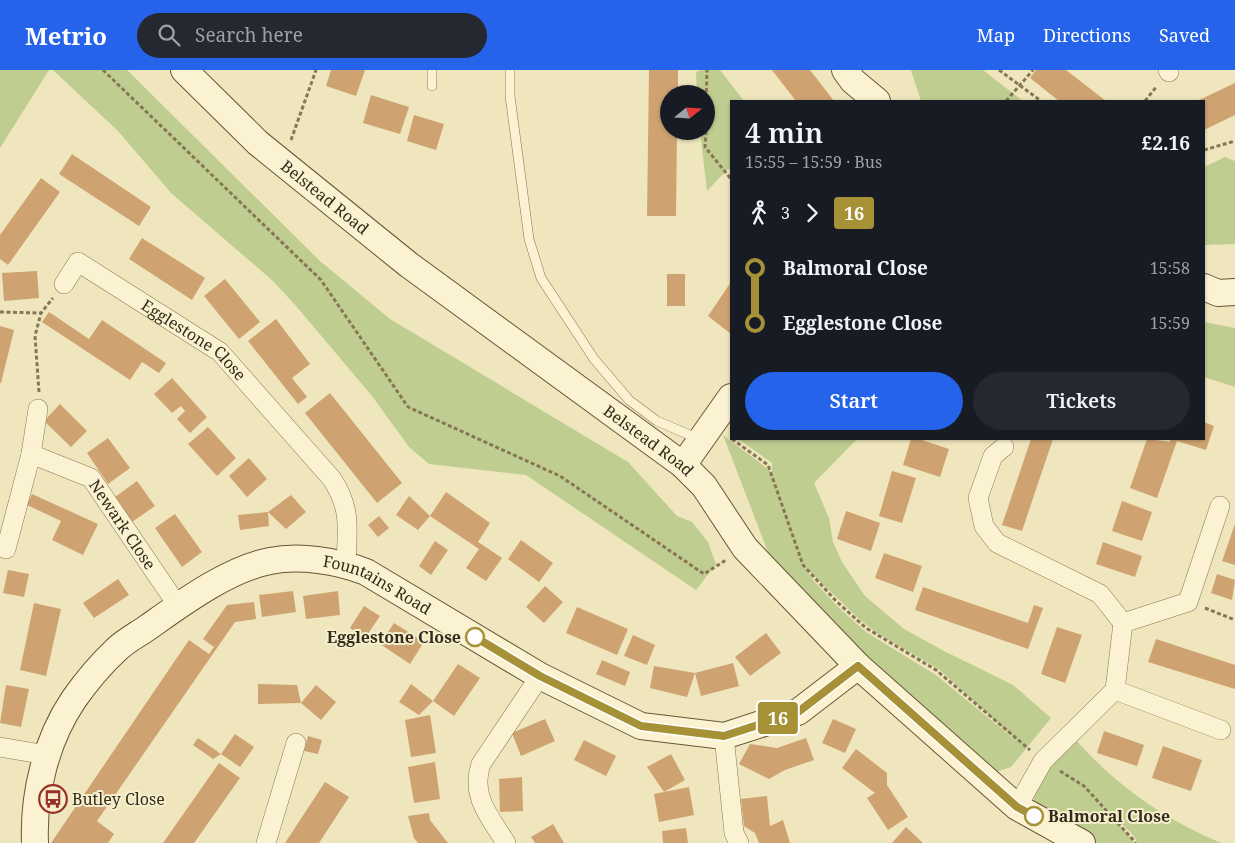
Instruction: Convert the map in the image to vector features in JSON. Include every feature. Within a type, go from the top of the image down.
[{"type":"street","name":"Belstead Road","points":[[184,70],[258,143],[401,259],[683,465],[704,486],[745,548],[858,666],[1017,807],[1082,843]]},
{"type":"street","points":[[845,70],[853,81],[876,100]]},
{"type":"street","name":"Egglestone Close","points":[[64,284],[78,262],[220,352],[332,479],[343,497],[347,516],[346,564]]},
{"type":"street","points":[[1205,288],[1218,294],[1235,292]]},
{"type":"street","points":[[683,465],[730,398]]},
{"type":"street","points":[[6,550],[32,454],[38,409]]},
{"type":"street","points":[[1004,446],[993,456],[978,498],[984,526],[997,543],[1100,594],[1123,623],[1115,690],[1043,761],[1017,807]]},
{"type":"street","name":"Newark Close","points":[[32,454],[91,478],[178,606]]},
{"type":"street","points":[[1123,623],[1188,602],[1220,506]]},
{"type":"street","name":"Fountains Road","points":[[35,843],[36,805],[47,755],[61,722],[74,699],[116,649],[178,606],[225,578],[270,561],[306,560],[346,564],[366,572],[540,676],[641,726],[724,736],[798,712],[858,666]]},
{"type":"street","points":[[506,843],[481,804],[476,785],[477,774],[481,764],[540,676]]},
{"type":"street","points":[[1115,690],[1221,730]]},
{"type":"street","points":[[724,736],[734,834],[739,843]]},
{"type":"street","points":[[266,843],[296,743]]},
{"type":"street","points":[[0,747],[47,755]]},
{"type":"lane","points":[[432,70],[432,86]]},
{"type":"lane","points":[[510,70],[510,96],[529,239],[541,278],[594,359],[629,400],[657,421],[701,440]]},
{"type":"path","points":[[103,70],[321,280],[408,407],[560,476],[704,574],[745,548]]},
{"type":"path","points":[[290,141],[316,70]]},
{"type":"path","points":[[707,70],[707,85]]},
{"type":"path","points":[[998,70],[1040,100]]},
{"type":"path","points":[[1007,100],[1033,70]]},
{"type":"path","points":[[705,140],[705,147],[730,178]]},
{"type":"path","points":[[1205,150],[1235,141]]},
{"type":"path","points":[[38,409],[40,385],[35,336],[41,313],[64,284]]},
{"type":"path","points":[[0,312],[41,313]]},
{"type":"path","points":[[733,440],[768,465],[803,565],[836,601],[866,628],[936,670],[1043,761],[1084,786],[1136,843]]},
{"type":"path","points":[[1188,602],[1235,620]]},
{"type":"green space","points":[[0,70],[49,70],[0,148]]},
{"type":"green space","points":[[53,70],[127,70],[320,261],[390,319],[628,462],[677,516],[692,522],[708,542],[716,564],[696,590],[526,475],[429,464],[409,447],[372,396],[273,281],[171,193],[118,131]]},
{"type":"green space","points":[[701,70],[720,70],[743,100],[730,100],[730,170],[728,169],[707,191],[701,140],[715,140],[715,85],[697,85],[696,72]]},
{"type":"green space","points":[[911,70],[983,70],[1022,100],[921,100]]},
{"type":"green space","points":[[1225,157],[1235,161],[1235,244],[1205,245],[1205,167]]},
{"type":"green space","points":[[1205,322],[1235,328],[1235,387],[1205,377]]},
{"type":"green space","points":[[723,435],[772,472],[772,463],[739,440],[856,440],[814,483],[829,518],[833,542],[842,562],[865,596],[904,629],[1013,685],[1051,718],[1011,767],[999,771],[976,771],[786,599]],"holes":[[[805,567],[858,618],[877,633],[940,670],[1020,744],[936,675],[866,632],[838,607],[813,580]]]},
{"type":"green space","points":[[1071,734],[1103,768],[1140,798],[1200,834],[1222,843],[1138,843],[1133,835],[1094,796],[1135,843],[1069,843],[1038,819],[1033,794]]},
{"type":"building","points":[[331,70],[365,70],[356,96],[326,86]]},
{"type":"building","points":[[649,70],[678,70],[678,85],[660,85],[660,140],[677,140],[676,216],[647,216]]},
{"type":"building","points":[[772,70],[810,70],[833,100],[795,100]]},
{"type":"building","points":[[1036,70],[1066,70],[1105,100],[1058,100],[1030,78]]},
{"type":"building","points":[[1235,83],[1235,115],[1205,130],[1205,100],[1199,100]]},
{"type":"building","points":[[371,95],[409,107],[400,134],[363,123]]},
{"type":"building","points":[[414,115],[444,124],[436,150],[407,141]]},
{"type":"building","points":[[72,154],[151,207],[139,226],[59,174]]},
{"type":"building","points":[[41,178],[60,192],[8,265],[0,259],[0,235]]},
{"type":"building","points":[[142,238],[205,278],[192,300],[129,259]]},
{"type":"building","points":[[37,271],[39,298],[4,301],[2,273]]},
{"type":"building","points":[[667,274],[685,274],[685,306],[667,306]]},
{"type":"building","points":[[225,279],[260,322],[239,339],[204,296]]},
{"type":"building","points":[[730,283],[730,333],[708,316]]},
{"type":"building","points":[[49,312],[89,339],[102,320],[166,363],[159,373],[142,362],[130,380],[42,322]]},
{"type":"building","points":[[276,319],[310,364],[292,378],[307,397],[298,404],[248,341]]},
{"type":"building","points":[[0,326],[14,330],[1,383],[0,383]]},
{"type":"building","points":[[172,378],[207,417],[190,433],[177,419],[185,411],[181,406],[172,413],[154,394]]},
{"type":"building","points":[[330,393],[402,483],[377,503],[305,413]]},
{"type":"building","points":[[60,404],[87,431],[71,447],[44,421]]},
{"type":"building","points":[[1205,422],[1214,426],[1206,450],[1177,441],[1157,498],[1130,488],[1147,440],[1170,442],[1171,440],[1205,440]]},
{"type":"building","points":[[208,427],[236,458],[217,476],[188,444]]},
{"type":"building","points":[[108,438],[130,468],[108,484],[87,453]]},
{"type":"building","points":[[911,440],[922,440],[949,449],[940,477],[903,465]]},
{"type":"building","points":[[1031,440],[1053,440],[1022,531],[1002,525]]},
{"type":"building","points":[[249,458],[267,479],[247,497],[229,476]]},
{"type":"building","points":[[892,471],[916,478],[902,523],[879,516]]},
{"type":"building","points":[[137,481],[155,506],[132,522],[115,497]]},
{"type":"building","points":[[446,492],[490,523],[478,542],[502,558],[486,581],[466,568],[479,549],[430,516]]},
{"type":"building","points":[[32,494],[98,524],[83,555],[52,540],[61,521],[27,505]]},
{"type":"building","points":[[291,495],[306,512],[286,529],[268,512]]},
{"type":"building","points":[[409,496],[430,516],[418,530],[396,515]]},
{"type":"building","points":[[1122,501],[1152,512],[1142,541],[1112,531]]},
{"type":"building","points":[[846,511],[880,523],[871,551],[837,539]]},
{"type":"building","points":[[268,512],[269,526],[240,530],[238,515]]},
{"type":"building","points":[[175,514],[202,552],[182,567],[155,528]]},
{"type":"building","points":[[379,516],[389,528],[378,537],[368,525]]},
{"type":"building","points":[[1235,524],[1235,565],[1222,561]]},
{"type":"building","points":[[521,540],[553,563],[539,582],[508,559]]},
{"type":"building","points":[[435,541],[448,550],[431,575],[419,566]]},
{"type":"building","points":[[1103,542],[1142,556],[1135,577],[1096,564]]},
{"type":"building","points":[[884,553],[922,566],[913,592],[875,578]]},
{"type":"building","points":[[8,570],[29,574],[24,597],[3,593]]},
{"type":"building","points":[[1217,574],[1235,580],[1232,600],[1211,593]]},
{"type":"building","points":[[118,579],[129,595],[94,618],[83,603]]},
{"type":"building","points":[[545,586],[563,602],[544,623],[526,607]]},
{"type":"building","points":[[923,587],[1028,623],[1034,605],[1043,608],[1028,649],[915,610]]},
{"type":"building","points":[[293,591],[296,612],[262,617],[259,595]]},
{"type":"building","points":[[338,591],[340,615],[306,619],[303,596]]},
{"type":"building","points":[[254,602],[256,619],[235,622],[97,821],[114,834],[108,843],[51,843],[189,640],[209,654],[214,647],[203,639],[227,605]]},
{"type":"building","points":[[34,603],[61,609],[46,676],[20,670]]},
{"type":"building","points":[[364,606],[380,616],[365,638],[350,628]]},
{"type":"building","points":[[577,607],[628,629],[617,655],[566,633]]},
{"type":"building","points":[[394,623],[424,642],[410,664],[380,644]]},
{"type":"building","points":[[1057,627],[1082,635],[1065,683],[1041,674]]},
{"type":"building","points":[[766,633],[781,653],[750,676],[735,657]]},
{"type":"building","points":[[633,635],[655,645],[647,665],[624,656]]},
{"type":"building","points":[[1156,639],[1235,665],[1235,689],[1148,662]]},
{"type":"building","points":[[602,660],[630,672],[625,686],[596,674]]},
{"type":"building","points":[[733,663],[739,686],[701,696],[695,673]]},
{"type":"building","points":[[458,664],[480,678],[454,716],[433,701]]},
{"type":"building","points":[[654,666],[695,673],[687,697],[650,688]]},
{"type":"building","points":[[258,684],[297,685],[301,703],[258,704]]},
{"type":"building","points":[[411,684],[433,701],[419,715],[399,702]]},
{"type":"building","points":[[6,685],[29,689],[21,727],[0,723]]},
{"type":"building","points":[[316,685],[336,702],[321,720],[301,703]]},
{"type":"building","points":[[430,715],[436,753],[411,757],[405,720]]},
{"type":"building","points":[[545,719],[555,741],[521,756],[512,733]]},
{"type":"building","points":[[833,719],[856,729],[845,753],[822,743]]},
{"type":"building","points":[[1104,731],[1144,745],[1137,766],[1097,753]]},
{"type":"building","points":[[235,734],[254,747],[240,767],[221,754]]},
{"type":"building","points":[[308,736],[322,740],[318,754],[304,751]]},
{"type":"building","points":[[198,738],[221,754],[213,759],[193,745]]},
{"type":"building","points":[[806,738],[814,760],[785,770],[769,779],[739,764],[750,744],[777,748]]},
{"type":"building","points":[[584,740],[616,756],[606,776],[574,760]]},
{"type":"building","points":[[1163,746],[1202,760],[1191,791],[1152,778]]},
{"type":"building","points":[[856,749],[887,773],[887,785],[908,817],[888,830],[867,798],[875,793],[842,768]]},
{"type":"building","points":[[671,754],[685,780],[664,792],[647,767]]},
{"type":"building","points":[[435,762],[440,799],[414,803],[408,767]]},
{"type":"building","points":[[219,763],[240,778],[194,843],[163,843]]},
{"type":"building","points":[[522,777],[523,811],[500,812],[499,779]]},
{"type":"building","points":[[325,782],[349,797],[319,843],[285,843]]},
{"type":"building","points":[[689,787],[694,815],[659,822],[654,794]]},
{"type":"building","points":[[767,796],[770,826],[783,820],[790,843],[759,843],[755,833],[744,826],[741,799]]},
{"type":"building","points":[[429,813],[430,820],[448,843],[418,843],[414,838],[408,816]]},
{"type":"building","points":[[553,824],[564,843],[535,843],[531,837]]},
{"type":"building","points":[[906,827],[923,843],[892,843]]},
{"type":"building","points":[[686,828],[688,843],[663,843],[662,831]]},
{"type":"bus line","name":"16","points":[[475,637],[540,676],[641,726],[724,736],[798,712],[858,666],[1017,807],[1034,816]]},
{"type":"place","name":"Egglestone Close","points":[[475,637]]},
{"type":"place","name":"Butley Close","points":[[53,799]]},
{"type":"place","name":"Balmoral Close","points":[[1034,816]]}]
